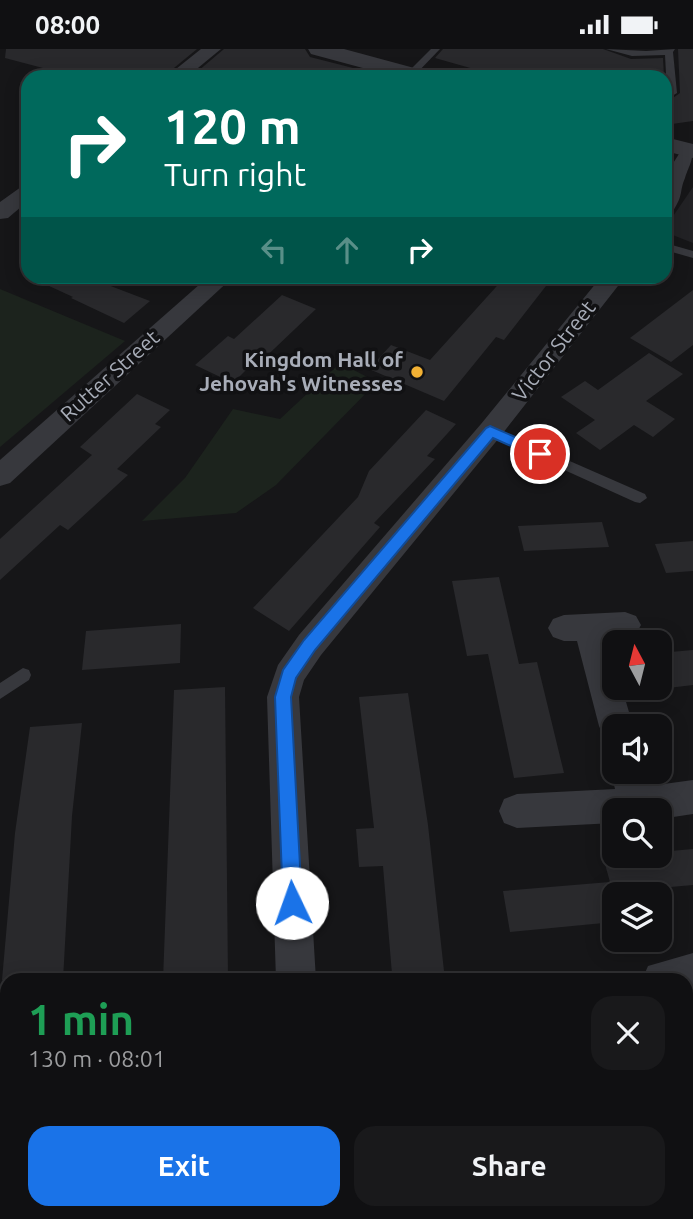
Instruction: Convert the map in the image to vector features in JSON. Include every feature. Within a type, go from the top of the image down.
[{"type":"street","points":[[184,70],[212,49]]},
{"type":"street","points":[[320,49],[395,70]]},
{"type":"street","points":[[672,145],[692,151],[672,175]]},
{"type":"street","points":[[0,214],[21,197]]},
{"type":"street","points":[[0,214],[21,221]]},
{"type":"street","name":"Rutter Street","points":[[0,476],[213,284]]},
{"type":"street","name":"Victor Street","points":[[296,973],[283,697],[289,675],[310,645],[490,431],[607,284]]},
{"type":"street","points":[[611,714],[577,628],[625,625]]},
{"type":"street","points":[[517,811],[632,788],[693,797]]},
{"type":"lane","points":[[420,70],[436,49]]},
{"type":"lane","points":[[610,49],[630,54],[670,51],[671,70]]},
{"type":"lane","points":[[672,248],[693,255]]},
{"type":"lane","points":[[490,431],[640,498]]},
{"type":"lane","points":[[0,692],[23,675]]},
{"type":"shaded area","points":[[693,187],[693,243],[672,235],[672,218]]},
{"type":"shaded area","points":[[0,289],[125,341],[0,447]]},
{"type":"shaded area","points":[[340,363],[377,382],[276,485],[236,513],[142,521],[185,478],[233,409],[280,419]]},
{"type":"building","points":[[6,49],[197,49],[172,70],[50,70],[5,58]]},
{"type":"building","points":[[224,49],[305,49],[310,57],[357,69],[356,70],[199,70]]},
{"type":"building","points":[[443,49],[603,49],[631,59],[663,58],[664,70],[477,70],[435,58]]},
{"type":"building","points":[[678,49],[693,49],[693,121],[672,124],[672,98],[680,93]]},
{"type":"building","points":[[45,284],[105,284],[150,301],[124,323],[71,298],[73,297]]},
{"type":"building","points":[[499,284],[548,284],[504,340],[496,337],[444,401],[369,369],[391,345],[430,360]]},
{"type":"building","points":[[693,290],[693,345],[671,362],[630,338]]},
{"type":"building","points":[[282,295],[316,309],[254,368],[250,366],[233,383],[195,365],[228,336],[234,339]]},
{"type":"building","points":[[649,353],[683,374],[646,401],[675,419],[653,437],[634,425],[600,450],[576,433],[595,420],[561,397],[585,381],[598,390]]},
{"type":"building","points":[[137,394],[170,410],[155,424],[161,427],[117,469],[128,475],[68,530],[60,525],[0,580],[0,539],[92,455],[80,447]]},
{"type":"building","points":[[426,410],[456,424],[427,456],[435,459],[374,523],[380,527],[289,631],[253,608],[358,497],[369,471]]},
{"type":"building","points":[[602,522],[609,547],[524,551],[518,526]]},
{"type":"building","points":[[693,541],[693,571],[666,573],[655,544]]},
{"type":"building","points":[[499,577],[519,664],[537,662],[564,773],[514,778],[488,654],[467,656],[452,581]]},
{"type":"building","points":[[181,624],[180,663],[82,670],[86,631]]},
{"type":"building","points":[[693,650],[693,685],[672,688],[672,652]]},
{"type":"building","points":[[225,687],[228,973],[163,973],[174,690]]},
{"type":"building","points":[[408,693],[428,825],[444,971],[392,973],[383,866],[359,867],[356,829],[374,828],[359,697]]},
{"type":"building","points":[[82,723],[72,816],[63,973],[3,973],[15,833],[30,727]]},
{"type":"building","points":[[693,849],[693,885],[672,887],[672,882],[610,882],[606,868],[672,868],[672,851]]},
{"type":"building","points":[[602,883],[602,923],[510,932],[503,891]]},
{"type":"place","name":"Kingdom Hall of Jehovah's Witnesses","points":[[417,372]]},
{"type":"route","points":[[292,903],[283,697],[289,675],[310,645],[490,431],[540,454]]}]
